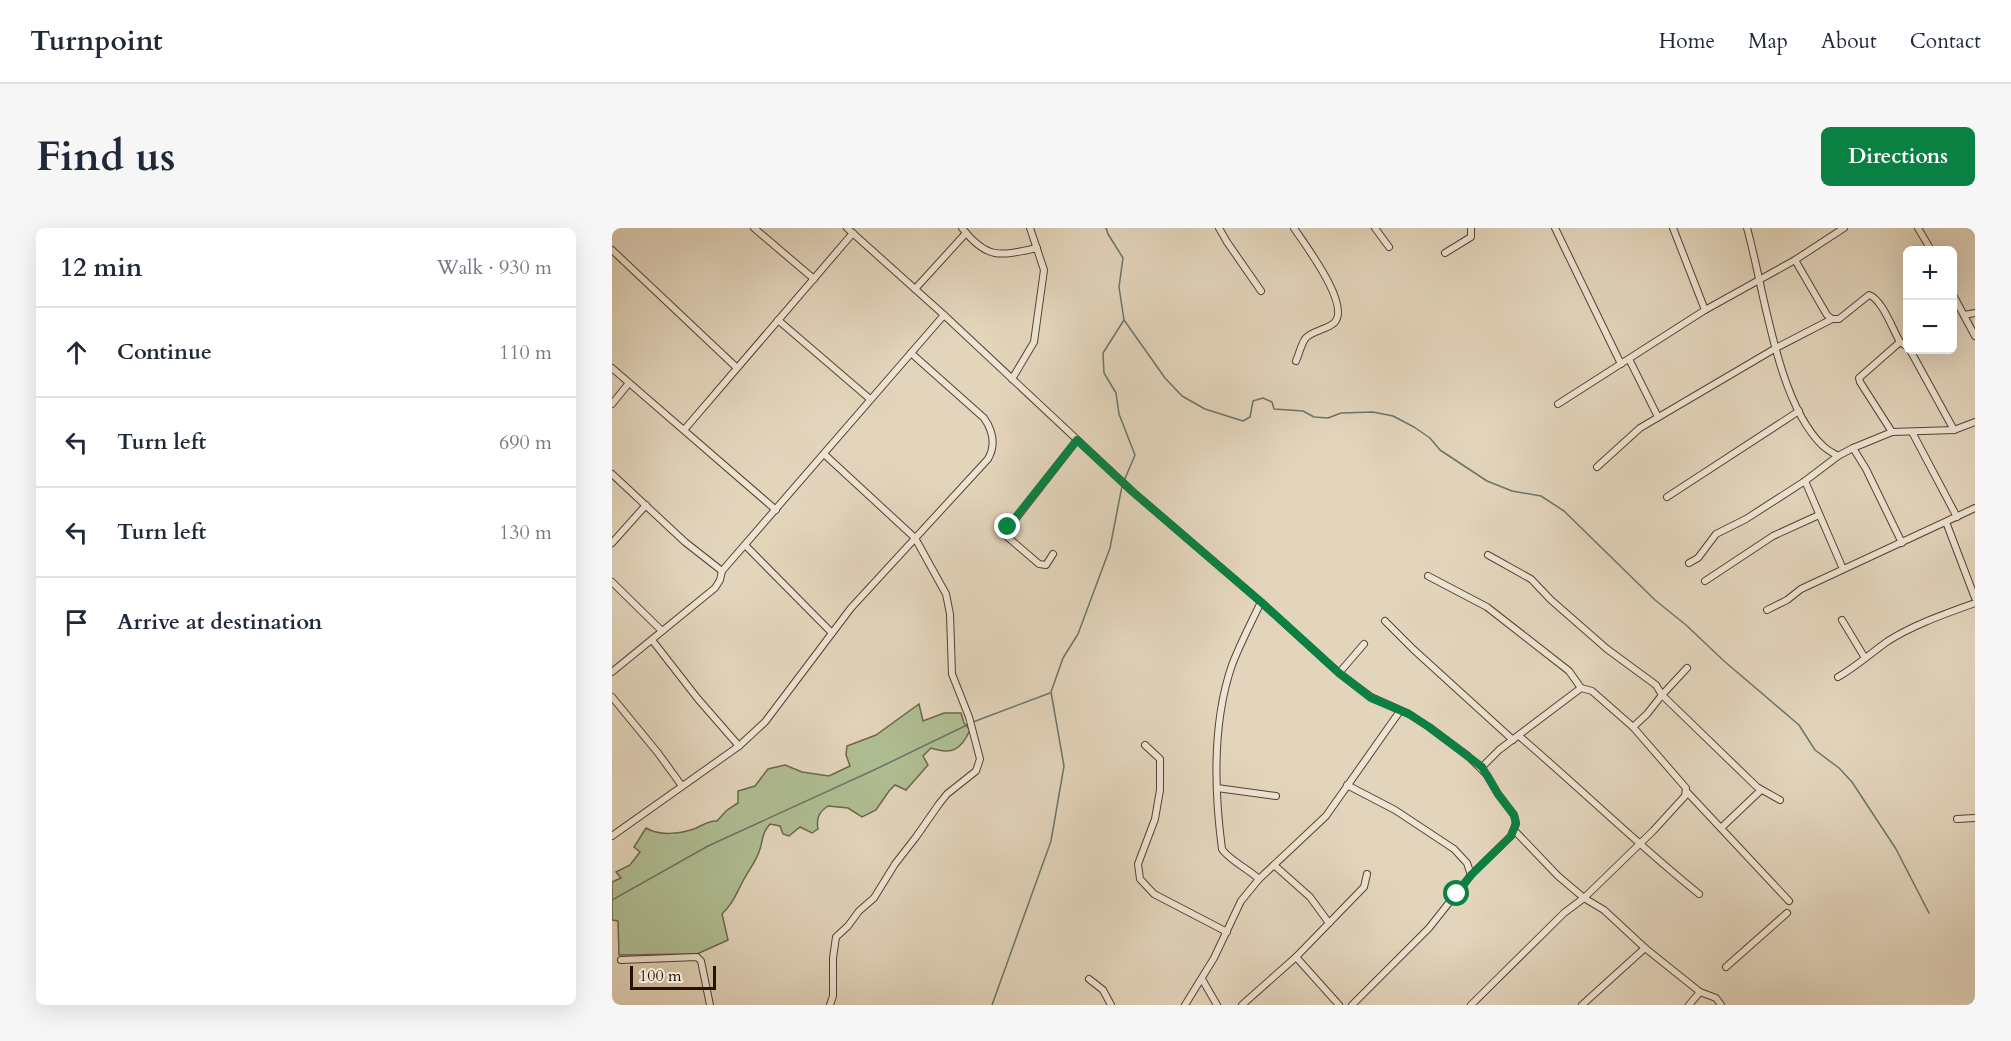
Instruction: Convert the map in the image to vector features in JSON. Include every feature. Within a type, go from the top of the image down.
[{"type":"street","points":[[754,228],[814,279]]},
{"type":"street","points":[[1012,379],[1034,342],[1044,270],[1030,228]]},
{"type":"street","points":[[1220,228],[1261,291]]},
{"type":"street","points":[[1294,228],[1329,282],[1339,313],[1338,319],[1332,325],[1305,339],[1296,361]]},
{"type":"street","points":[[1375,228],[1389,247]]},
{"type":"street","points":[[1444,253],[1471,237],[1471,228]]},
{"type":"street","points":[[1555,228],[1621,364]]},
{"type":"street","points":[[1673,228],[1705,310]]},
{"type":"street","points":[[1747,228],[1779,361],[1799,411],[1824,447],[1838,456]]},
{"type":"street","points":[[1558,404],[1705,310],[1795,260],[1844,228]]},
{"type":"street","points":[[1918,228],[1928,246]]},
{"type":"street","points":[[915,289],[964,230],[980,247],[993,253],[1012,253],[1036,248]]},
{"type":"street","points":[[684,430],[814,279],[850,231],[944,315],[1133,492],[1261,602],[1339,673],[1371,698],[1429,727],[1482,767],[1514,815],[1516,824],[1511,836],[1471,875],[1429,928],[1352,1005]]},
{"type":"street","points":[[612,250],[736,367]]},
{"type":"street","points":[[1795,260],[1827,315],[1832,319]]},
{"type":"street","points":[[1597,467],[1640,428],[1776,348],[1832,319],[1839,319],[1869,295],[1874,297],[1903,344]]},
{"type":"street","points":[[1957,300],[1975,336]]},
{"type":"street","points":[[1964,315],[1975,314]]},
{"type":"street","points":[[612,672],[715,588],[722,571],[944,315]]},
{"type":"street","points":[[778,320],[870,399]]},
{"type":"street","points":[[1892,432],[1859,378],[1900,342]]},
{"type":"street","points":[[612,836],[739,746],[765,722],[851,608],[993,451],[991,428],[984,418],[911,352]]},
{"type":"street","points":[[1912,354],[1954,430]]},
{"type":"street","points":[[1629,359],[1658,417]]},
{"type":"street","points":[[612,368],[776,510]]},
{"type":"street","points":[[612,404],[629,383]]},
{"type":"street","points":[[1667,497],[1799,411]]},
{"type":"street","points":[[1689,563],[1698,558],[1716,534],[1746,519],[1853,448],[1892,432],[1954,430],[1975,422]]},
{"type":"street","points":[[1912,432],[1957,517]]},
{"type":"street","points":[[1053,554],[1046,565],[1039,564],[1004,534],[1077,440]]},
{"type":"street","points":[[1853,448],[1866,469],[1902,543]]},
{"type":"street","points":[[824,454],[915,538],[946,594],[950,614],[952,674],[969,717],[980,759],[972,776],[942,799],[895,864],[874,898],[836,937],[832,958],[833,996],[830,1005]]},
{"type":"street","points":[[612,474],[685,542],[722,571]]},
{"type":"street","points":[[1805,481],[1843,569]]},
{"type":"street","points":[[612,543],[646,505]]},
{"type":"street","points":[[1767,610],[1787,600],[1801,589],[1975,508]]},
{"type":"street","points":[[1705,581],[1773,536],[1820,514]]},
{"type":"street","points":[[1946,522],[1975,598]]},
{"type":"street","points":[[745,545],[832,633]]},
{"type":"street","points":[[1488,555],[1531,579],[1551,600],[1607,649],[1656,685],[1662,695],[1761,790],[1779,800]]},
{"type":"street","points":[[1428,576],[1487,607],[1569,671],[1581,688],[1592,691],[1633,727],[1687,792],[1789,901]]},
{"type":"street","points":[[612,582],[662,631]]},
{"type":"street","points":[[1259,879],[1222,849],[1216,773],[1219,727],[1231,667],[1261,602]]},
{"type":"street","points":[[1838,677],[1888,641],[1909,629],[1975,603]]},
{"type":"street","points":[[1842,620],[1865,658]]},
{"type":"street","points":[[1385,621],[1413,649],[1516,738],[1582,790],[1639,844],[1699,894]]},
{"type":"street","points":[[652,640],[698,699],[739,746]]},
{"type":"street","points":[[1339,673],[1364,644]]},
{"type":"street","points":[[1633,727],[1687,668]]},
{"type":"street","points":[[1482,767],[1499,750],[1581,688]]},
{"type":"street","points":[[612,697],[682,786]]},
{"type":"street","points":[[1185,1005],[1202,979],[1241,901],[1259,879],[1326,816],[1400,711]]},
{"type":"street","points":[[1145,745],[1160,759],[1160,790],[1155,819],[1138,864],[1140,879],[1154,894],[1227,932]]},
{"type":"street","points":[[1347,785],[1395,810],[1454,849],[1467,863],[1471,875]]},
{"type":"street","points":[[1217,789],[1276,796]]},
{"type":"street","points":[[1721,828],[1761,790]]},
{"type":"street","points":[[1471,1005],[1564,913],[1584,898],[1639,844],[1687,792]]},
{"type":"street","points":[[1957,819],[1975,818]]},
{"type":"street","points":[[1514,830],[1558,876],[1584,898],[1604,910],[1645,948],[1700,992],[1716,998],[1721,1005]]},
{"type":"street","points":[[1274,865],[1310,897],[1329,923]]},
{"type":"street","points":[[1242,1005],[1296,957],[1364,887],[1368,874]]},
{"type":"street","points":[[1726,966],[1787,913]]},
{"type":"street","points":[[1582,1005],[1645,948]]},
{"type":"street","points":[[621,960],[697,957],[701,961],[710,1005]]},
{"type":"street","points":[[1296,957],[1339,1005]]},
{"type":"street","points":[[1089,979],[1103,990],[1109,1004]]},
{"type":"street","points":[[1202,979],[1217,1005]]},
{"type":"street","points":[[1689,1005],[1700,992]]},
{"type":"green space","points":[[919,704],[923,721],[944,713],[961,713],[964,723],[970,730],[963,742],[950,751],[931,748],[923,756],[928,765],[906,790],[895,785],[876,810],[862,817],[848,808],[828,806],[819,816],[818,829],[812,833],[800,827],[789,836],[783,834],[780,826],[770,824],[764,833],[754,862],[731,903],[722,914],[728,940],[697,954],[619,955],[618,921],[612,920],[612,882],[621,878],[616,872],[630,865],[640,852],[634,847],[646,828],[663,833],[676,833],[717,821],[727,810],[738,803],[738,791],[755,786],[768,769],[785,765],[802,772],[829,776],[850,766],[846,755],[847,746],[876,735]]},
{"type":"waterway","points":[[1106,228],[1123,258],[1119,287],[1124,320],[1103,353],[1104,373],[1116,393],[1119,414],[1135,455],[1124,481]]},
{"type":"waterway","points":[[1124,320],[1165,378],[1182,396],[1205,409],[1243,421],[1250,417],[1253,401],[1263,398],[1272,402],[1274,409],[1303,411],[1314,417],[1328,418],[1341,413],[1373,412],[1393,416],[1430,438],[1440,450],[1487,481],[1512,491],[1541,496],[1564,511],[1655,600],[1799,725],[1815,750],[1839,768],[1852,782],[1896,849],[1929,913]]},
{"type":"waterway","points":[[992,1005],[1051,841],[1064,766],[1051,692],[1063,658],[1078,634],[1110,548],[1122,486]]},
{"type":"waterway","points":[[973,722],[1050,693]]},
{"type":"waterway","points":[[612,900],[708,846],[969,724]]},
{"type":"route","points":[[1008,527],[1077,440],[1339,673],[1371,698],[1409,714],[1429,727],[1482,767],[1514,815],[1516,824],[1511,836],[1471,875],[1457,894]]}]
